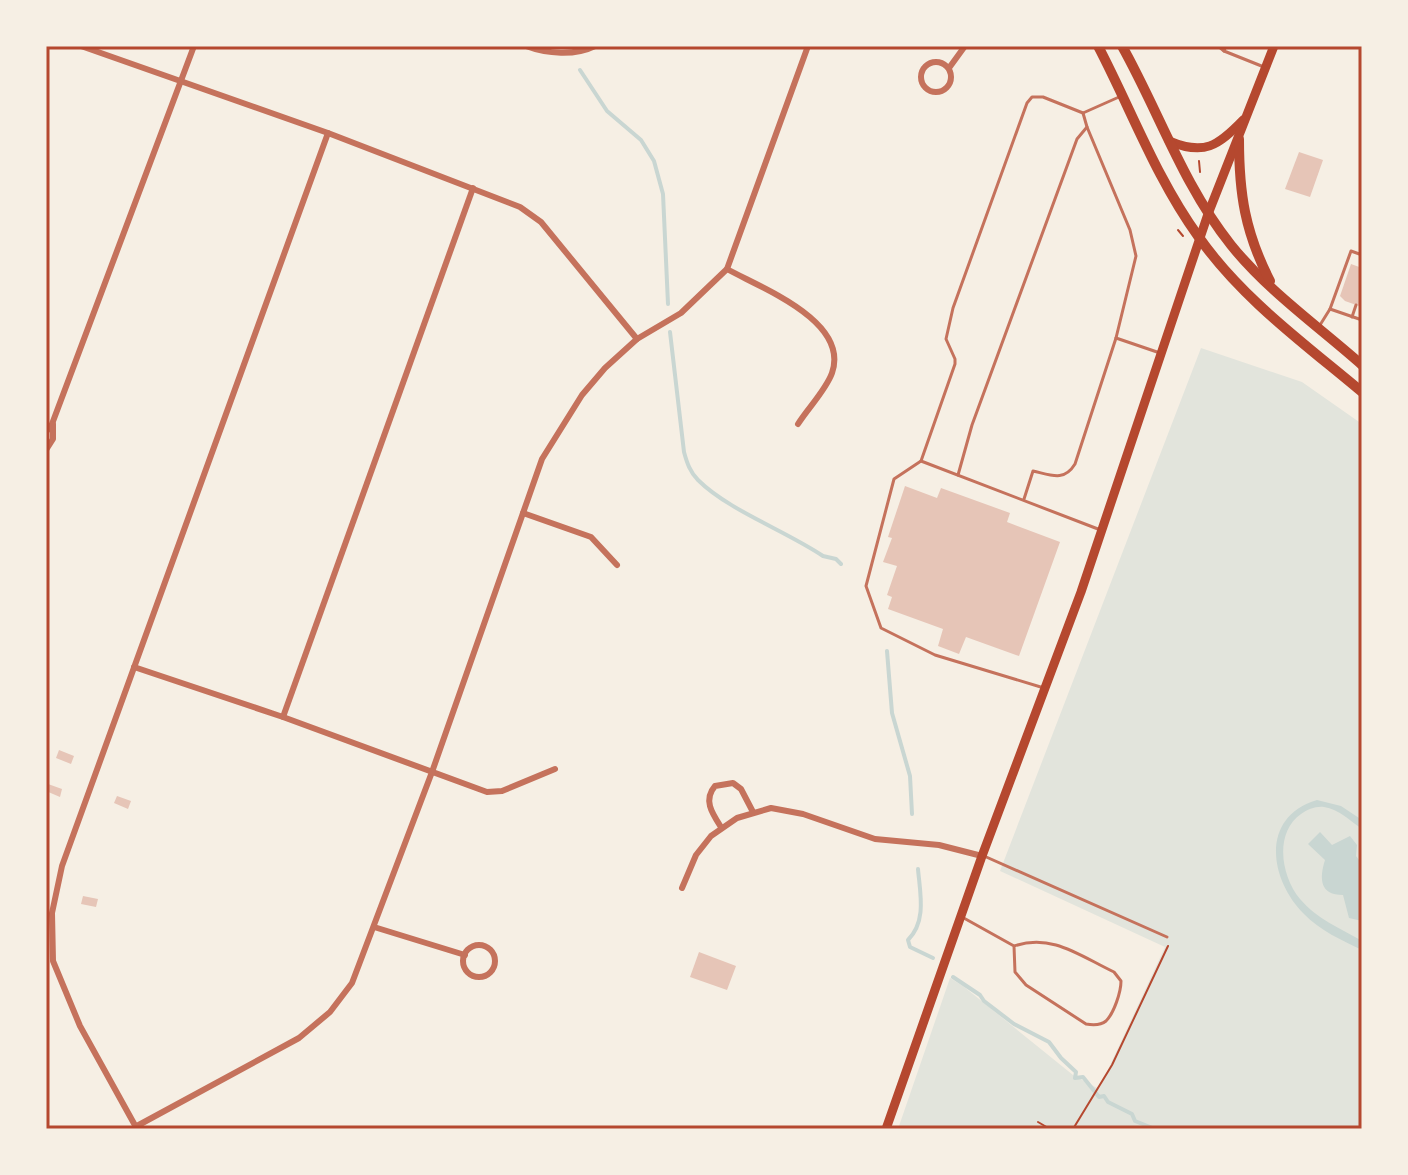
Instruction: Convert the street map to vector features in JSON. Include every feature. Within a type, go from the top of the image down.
[{"type":"main road","points":[[1098,46],[1155,164],[1199,239],[1255,302],[1362,392]]},
{"type":"main road","points":[[1122,46],[1193,190],[1232,246],[1275,290],[1362,365]]},
{"type":"main road","points":[[886,1129],[1102,530],[1199,239],[1274,46]]},
{"type":"main road","points":[[1169,141],[1186,148],[1211,146],[1225,138],[1246,118]]},
{"type":"main road","points":[[1239,139],[1239,176],[1245,220],[1257,256],[1275,290]]},
{"type":"street","points":[[81,46],[328,133],[520,207],[541,222],[637,339]]},
{"type":"street","points":[[46,432],[53,423],[194,46]]},
{"type":"street","points":[[526,46],[560,53],[586,51],[595,46]]},
{"type":"street","points":[[328,133],[62,866],[52,913],[49,962],[136,1128],[299,1038],[330,1012],[352,983],[432,772],[542,459],[562,423],[605,368],[637,339],[681,313],[727,269],[808,46]]},
{"type":"street","points":[[949,68],[939,62],[928,64],[921,74],[924,86],[934,92],[945,89],[951,80],[949,68],[965,46]]},
{"type":"street","points":[[283,717],[473,188]]},
{"type":"street","points":[[727,269],[809,314],[832,340],[835,356],[832,374],[798,424]]},
{"type":"street","points":[[46,450],[53,439],[53,423]]},
{"type":"street","points":[[523,513],[591,537],[617,565]]},
{"type":"street","points":[[134,667],[283,717],[487,792],[502,791],[555,769]]},
{"type":"street","points":[[721,827],[708,801],[709,793],[715,786],[733,783],[741,789],[753,812]]},
{"type":"street","points":[[682,888],[696,855],[721,827],[753,812],[771,808],[784,809],[875,839],[939,845],[982,856]]},
{"type":"street","points":[[374,927],[465,955]]},
{"type":"street","points":[[473,946],[485,947],[494,955],[494,968],[485,976],[473,976],[465,967],[465,955],[473,946]]},
{"type":"lane","points":[[1218,46],[1266,68]]},
{"type":"lane","points":[[1044,688],[935,655],[881,628],[866,586],[894,479],[921,461],[955,364],[946,339],[953,308],[1027,103],[1032,97],[1043,97],[1083,113],[1123,95]]},
{"type":"lane","points":[[1024,500],[1033,471],[1060,477],[1069,474],[1075,464],[1116,338],[1136,256],[1130,230],[1083,113]]},
{"type":"lane","points":[[958,475],[972,425],[1067,165],[1077,139],[1087,127]]},
{"type":"lane","points":[[1318,327],[1330,309],[1351,251],[1362,255]]},
{"type":"lane","points":[[1352,317],[1356,305]]},
{"type":"lane","points":[[1330,309],[1362,320]]},
{"type":"lane","points":[[1116,338],[1160,353]]},
{"type":"lane","points":[[921,461],[1102,530]]},
{"type":"lane","points":[[982,856],[1167,937]]},
{"type":"lane","points":[[962,917],[1014,946],[1031,940],[1051,942],[1114,972],[1121,981],[1121,989],[1106,1021],[1097,1026],[1086,1024],[1026,985],[1015,972],[1014,946]]},
{"type":"path","points":[[1198,178],[1199,161]]},
{"type":"path","points":[[1200,172],[1203,177]]},
{"type":"path","points":[[1177,229],[1183,237]]},
{"type":"path","points":[[1073,1129],[1098,1088],[1168,947],[1167,937]]},
{"type":"path","points":[[1038,1122],[1050,1129]]},
{"type":"shaded area","points":[[1201,348],[1302,382],[1362,424],[1362,1129],[898,1129],[950,978],[1073,1075],[1099,1089],[1165,947],[1000,871]]},
{"type":"shaded area","points":[[1317,800],[1341,806],[1362,820],[1362,829],[1329,808],[1315,807],[1301,814],[1292,822],[1284,843],[1288,879],[1300,899],[1314,912],[1362,941],[1362,950],[1310,920],[1292,900],[1283,884],[1276,850],[1279,834],[1286,820],[1299,808]]},
{"type":"shaded area","points":[[1320,832],[1332,845],[1350,836],[1357,845],[1356,856],[1362,864],[1362,921],[1349,918],[1343,895],[1330,892],[1323,885],[1325,860],[1308,844]]},
{"type":"building","points":[[1299,152],[1323,160],[1310,197],[1285,189]]},
{"type":"building","points":[[1351,264],[1362,268],[1362,307],[1340,296]]},
{"type":"building","points":[[905,486],[937,498],[941,488],[1010,513],[1007,522],[1060,542],[1019,656],[966,637],[959,654],[938,646],[943,629],[888,609],[892,597],[887,595],[897,566],[883,562]]},
{"type":"building","points":[[59,750],[74,756],[71,764],[56,758]]},
{"type":"building","points":[[48,784],[62,789],[60,797],[46,791]]},
{"type":"building","points":[[117,796],[131,801],[128,809],[114,803]]},
{"type":"building","points":[[83,896],[98,899],[96,907],[81,904]]},
{"type":"building","points":[[699,952],[736,966],[727,990],[690,977]]},
{"type":"waterway","points":[[580,70],[607,111],[641,140],[654,161],[663,194],[668,304]]},
{"type":"waterway","points":[[670,332],[684,452],[693,474],[710,491],[741,511],[841,564]]},
{"type":"waterway","points":[[887,651],[892,713],[910,776],[912,814]]},
{"type":"waterway","points":[[918,869],[920,916],[908,940],[910,947],[933,958]]},
{"type":"waterway","points":[[953,977],[1014,1024],[1049,1042],[1076,1072],[1075,1078],[1083,1077],[1099,1097],[1104,1096],[1108,1102],[1132,1114],[1135,1121],[1155,1129]]}]
